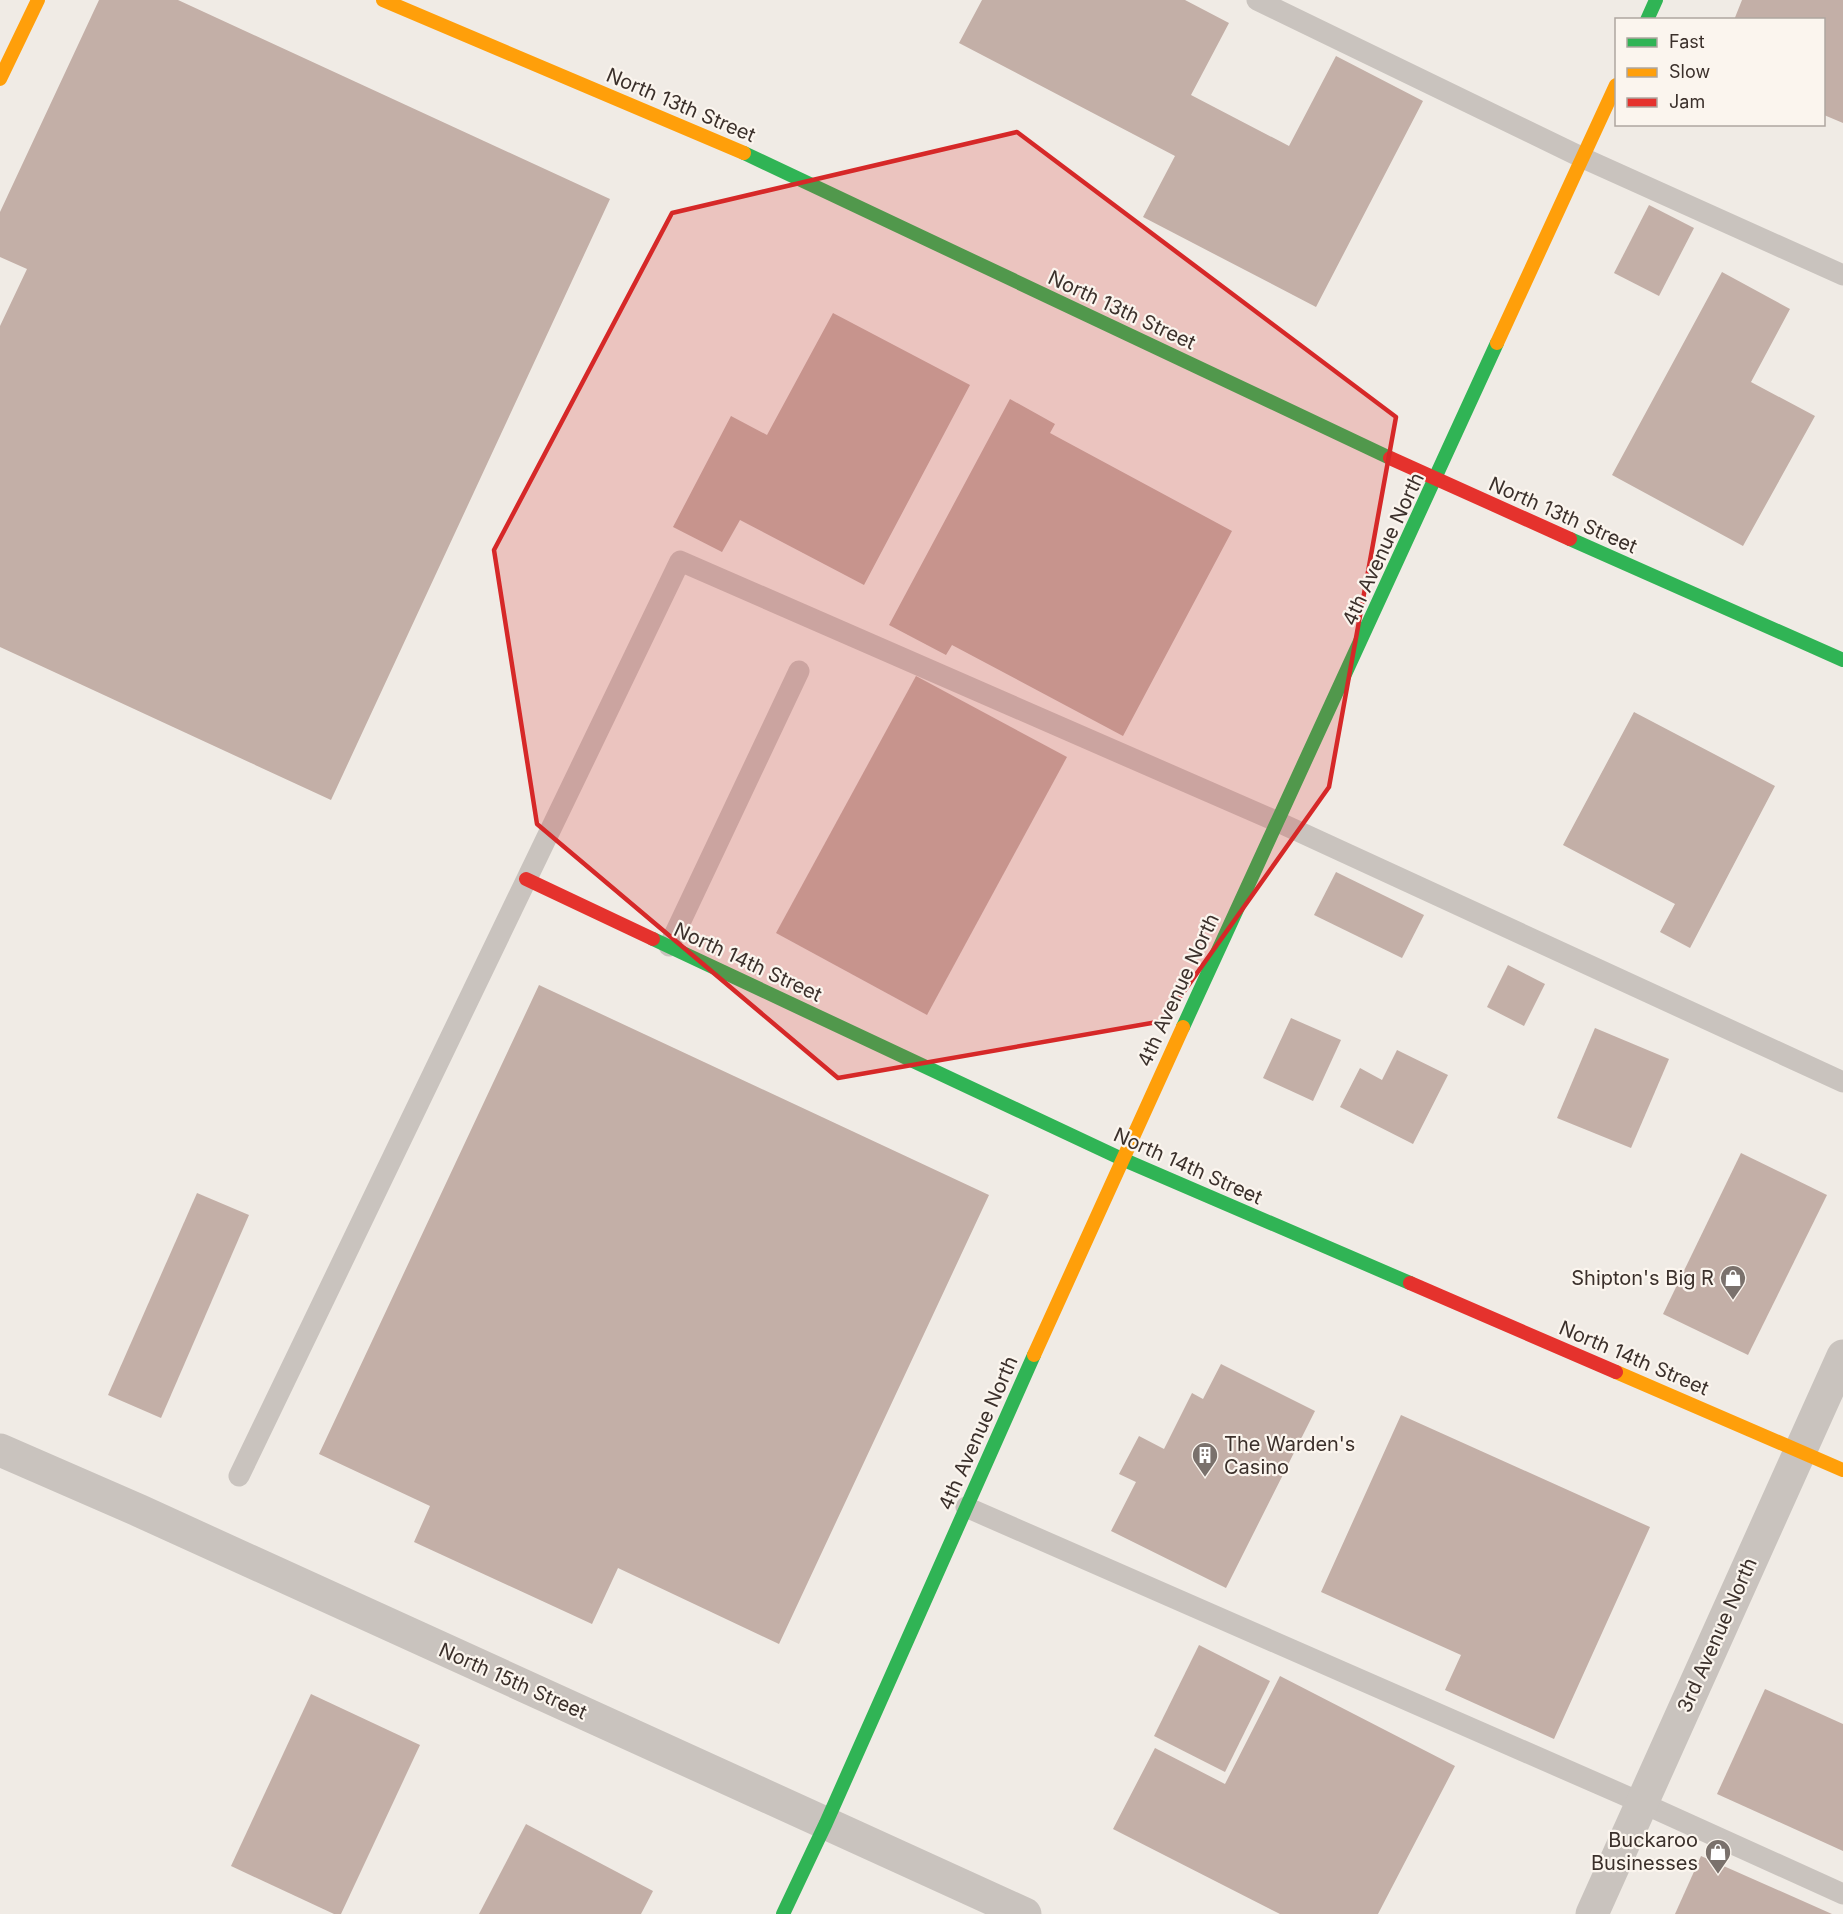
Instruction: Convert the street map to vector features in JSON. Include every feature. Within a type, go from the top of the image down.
[{"type":"street","points":[[0,80],[38,0]]},
{"type":"street","name":"North 13th Street","points":[[383,0],[754,157],[1436,480],[1843,660]]},
{"type":"street","points":[[1648,18],[1656,0]]},
{"type":"street","name":"4th Avenue North","points":[[783,1914],[826,1823],[1122,1159],[1615,90]]},
{"type":"street","name":"North 14th Street","points":[[526,879],[1122,1159],[1843,1470]]},
{"type":"street","name":"3rd Avenue North","points":[[1592,1914],[1843,1356]]},
{"type":"street","name":"North 15th Street","points":[[0,1450],[140,1511],[1025,1914]]},
{"type":"lane","points":[[1257,0],[1583,158],[1843,274]]},
{"type":"lane","points":[[238,1476],[680,561],[1278,822],[1843,1082]]},
{"type":"lane","points":[[669,946],[799,671]]},
{"type":"lane","points":[[966,1507],[1642,1803],[1843,1894]]},
{"type":"highlighted area","points":[[1017,132],[1396,417],[1329,787],[1163,1021],[838,1078],[537,824],[494,550],[672,213]]},
{"type":"building","points":[[99,0],[178,0],[610,199],[331,800],[0,647],[0,326],[27,269],[0,257],[0,212]]},
{"type":"building","points":[[982,0],[1185,0],[1229,23],[1191,95],[1289,146],[1336,56],[1423,101],[1316,307],[1143,217],[1175,156],[959,43]]},
{"type":"building","points":[[1742,0],[1843,0],[1843,123],[1825,115],[1825,18],[1735,18]]},
{"type":"building","points":[[1649,205],[1694,228],[1659,296],[1614,273]]},
{"type":"building","points":[[1722,272],[1790,309],[1751,382],[1815,416],[1743,546],[1612,475]]},
{"type":"building","points":[[833,313],[970,385],[864,585],[740,520],[722,552],[673,527],[731,416],[767,435]]},
{"type":"building","points":[[1010,399],[1055,424],[1050,433],[1232,531],[1123,736],[952,645],[946,655],[889,625]]},
{"type":"building","points":[[916,676],[1067,757],[927,1015],[776,933]]},
{"type":"building","points":[[1634,712],[1775,786],[1690,948],[1660,932],[1675,904],[1563,845]]},
{"type":"building","points":[[1336,872],[1424,915],[1402,958],[1314,915]]},
{"type":"building","points":[[1508,965],[1545,984],[1524,1026],[1487,1007]]},
{"type":"building","points":[[539,985],[989,1195],[779,1644],[618,1568],[592,1624],[414,1542],[430,1506],[319,1454]]},
{"type":"building","points":[[1291,1018],[1341,1040],[1313,1101],[1263,1078]]},
{"type":"building","points":[[1595,1028],[1669,1059],[1631,1148],[1557,1118]]},
{"type":"building","points":[[1397,1050],[1448,1075],[1413,1144],[1340,1107],[1360,1068],[1382,1080]]},
{"type":"building","points":[[1741,1153],[1827,1195],[1748,1355],[1663,1314]]},
{"type":"building","points":[[197,1193],[249,1215],[161,1418],[108,1395]]},
{"type":"building","name":"The Warden's Casino","points":[[1221,1364],[1315,1411],[1226,1588],[1111,1531],[1136,1482],[1119,1474],[1139,1436],[1164,1449],[1192,1393],[1203,1399]]},
{"type":"building","points":[[1401,1415],[1650,1527],[1554,1739],[1445,1690],[1461,1655],[1321,1592]]},
{"type":"building","points":[[1199,1645],[1270,1681],[1225,1772],[1154,1736]]},
{"type":"building","points":[[1280,1676],[1455,1766],[1378,1914],[1280,1914],[1113,1829],[1155,1748],[1225,1784]]},
{"type":"building","points":[[1765,1689],[1843,1724],[1843,1851],[1717,1794]]},
{"type":"building","points":[[311,1694],[420,1745],[341,1914],[334,1914],[231,1866]]},
{"type":"building","points":[[526,1824],[653,1891],[641,1914],[479,1914]]},
{"type":"building","name":"Buckaroo Businesses","points":[[1701,1856],[1787,1894],[1832,1914],[1675,1914]]},
{"type":"traffic: fast","points":[[1648,18],[1656,0]]},
{"type":"traffic: fast","points":[[744,153],[1390,458]]},
{"type":"traffic: fast","points":[[1183,1027],[1497,343]]},
{"type":"traffic: fast","points":[[1570,539],[1843,660]]},
{"type":"traffic: fast","points":[[653,939],[1122,1159],[1410,1283]]},
{"type":"traffic: fast","points":[[783,1914],[826,1823],[1034,1355]]},
{"type":"traffic: slow","points":[[0,79],[38,0]]},
{"type":"traffic: slow","points":[[383,0],[744,153]]},
{"type":"traffic: slow","points":[[1497,343],[1615,87]]},
{"type":"traffic: slow","points":[[1034,1355],[1183,1027]]},
{"type":"traffic: slow","points":[[1616,1372],[1843,1470]]},
{"type":"traffic: jam","points":[[1390,458],[1570,539]]},
{"type":"traffic: jam","points":[[526,879],[653,939]]},
{"type":"traffic: jam","points":[[1410,1283],[1616,1372]]},
{"type":"place","name":"Shipton's Big R","points":[[1733,1301]]},
{"type":"place","name":"The Warden's Casino","points":[[1205,1478]]},
{"type":"place","name":"Buckaroo Businesses","points":[[1718,1875]]}]
